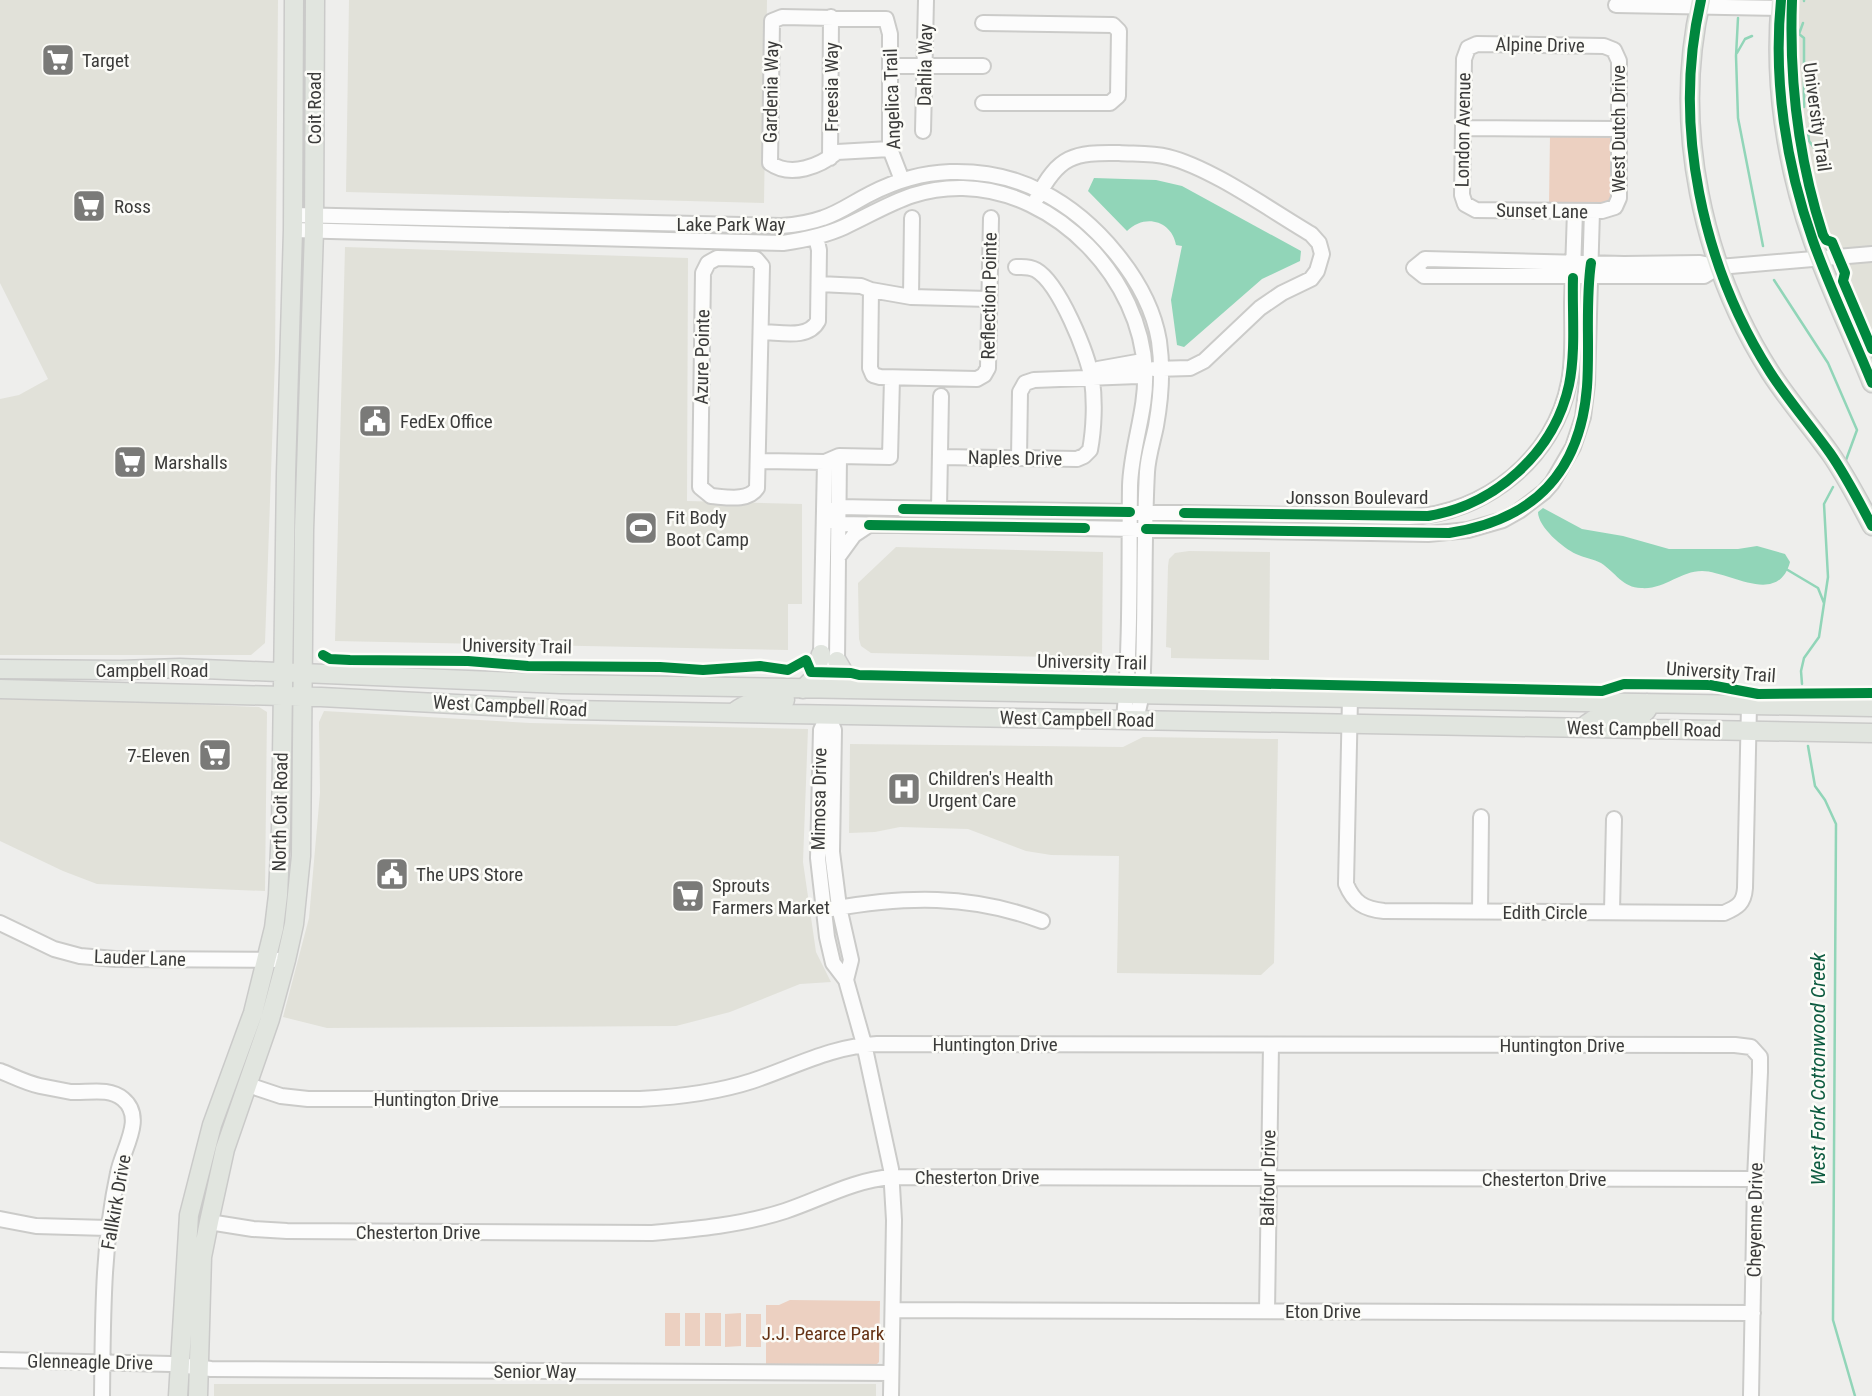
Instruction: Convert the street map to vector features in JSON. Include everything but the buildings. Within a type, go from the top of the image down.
[{"type":"main road","name":"Coit Road","points":[[293,223],[294,0]]},
{"type":"main road","name":"Coit Road","points":[[314,223],[315,0]]},
{"type":"main road","points":[[1701,3],[1692,73],[1693,149],[1703,212],[1719,267],[1748,335],[1768,369],[1788,400],[1830,454],[1872,527]]},
{"type":"main road","points":[[1780,4],[1779,54],[1785,127],[1796,185],[1820,259],[1872,383]]},
{"type":"main road","name":"North Coit Road","points":[[178,1396],[189,1215],[212,1125],[253,1013],[277,906],[281,828],[293,223]]},
{"type":"main road","name":"North Coit Road","points":[[198,1396],[202,1257],[209,1222],[225,1149],[270,1019],[286,960],[298,899],[301,856],[305,478],[314,223]]},
{"type":"main road","points":[[286,478],[305,478]]},
{"type":"main road","points":[[829,657],[844,673],[871,689],[841,712],[834,698],[803,688],[829,657]]},
{"type":"main road","name":"Campbell Road","points":[[0,669],[180,668],[303,673]]},
{"type":"main road","points":[[39,669],[39,690]]},
{"type":"main road","name":"West Campbell Road","points":[[303,673],[561,684],[803,688]]},
{"type":"main road","points":[[561,684],[562,710]]},
{"type":"main road","name":"Campbell Road","points":[[0,689],[283,695]]},
{"type":"main road","name":"West Campbell Road","points":[[732,713],[744,704],[755,701],[871,689],[1872,707]]},
{"type":"main road","points":[[967,717],[982,706],[992,692]]},
{"type":"main road","points":[[1000,718],[1021,692]]},
{"type":"main road","name":"West Campbell Road","points":[[283,695],[562,710],[841,712],[1000,718],[1872,733]]},
{"type":"main road","points":[[1583,728],[1591,719],[1600,716],[1641,716],[1647,710],[1647,703]]},
{"type":"main road","points":[[281,828],[289,834],[292,885],[298,899]]},
{"type":"street","name":"Dahlia Way","points":[[923,131],[926,0]]},
{"type":"street","points":[[1616,5],[1780,4]]},
{"type":"street","name":"Gardenia Way","points":[[830,158],[805,169],[777,168],[771,163],[772,21],[782,17],[831,17]]},
{"type":"street","name":"Angelica Trail","points":[[831,17],[886,19],[891,34],[890,149],[899,173]]},
{"type":"street","name":"Freesia Way","points":[[830,158],[831,17]]},
{"type":"street","points":[[983,23],[1113,25],[1119,31],[1118,96],[1110,103],[984,103]]},
{"type":"street","name":"Alpine Drive","points":[[1467,50],[1477,44],[1604,46],[1614,50]]},
{"type":"street","name":"London Avenue","points":[[1467,50],[1464,60],[1462,195],[1468,207]]},
{"type":"street","name":"West Dutch Drive","points":[[1614,50],[1619,61],[1619,198],[1615,207]]},
{"type":"street","points":[[891,66],[983,66]]},
{"type":"street","points":[[1464,128],[1619,129]]},
{"type":"street","points":[[830,158],[837,152],[890,149]]},
{"type":"street","points":[[1034,206],[1056,168],[1078,155],[1118,153],[1168,157],[1206,172],[1311,234],[1319,243],[1321,262],[1311,279],[1282,293],[1260,309],[1204,361],[1190,368],[1161,369],[1145,369],[1137,362],[1128,362],[1097,369],[1091,377]]},
{"type":"street","name":"Lake Park Way","points":[[293,223],[781,226],[824,218],[899,173],[981,173],[1011,179],[1041,191],[1063,204],[1082,220],[1128,270],[1139,286],[1159,340],[1160,400],[1149,458],[1146,529],[1130,720]]},
{"type":"street","name":"Lake Park Way","points":[[314,223],[772,243],[816,237],[844,227],[892,202],[934,190],[964,188],[989,191],[1034,206],[1080,238],[1118,286],[1138,326],[1145,369],[1144,395],[1132,457],[1130,485],[1134,694]]},
{"type":"street","name":"Sunset Lane","points":[[1468,207],[1476,210],[1575,211],[1606,211],[1615,207]]},
{"type":"street","name":"Jonsson Boulevard","points":[[831,510],[1428,516],[1461,508],[1498,489],[1524,467],[1548,434],[1564,402],[1572,358],[1575,211]]},
{"type":"street","name":"Jonsson Boulevard","points":[[838,524],[1428,534],[1468,530],[1503,520],[1544,492],[1559,472],[1579,433],[1586,400],[1592,211]]},
{"type":"street","points":[[911,297],[912,218]]},
{"type":"street","name":"Reflection Pointe","points":[[892,378],[976,379],[988,368],[991,218]]},
{"type":"street","points":[[816,237],[819,250],[819,284],[818,321],[814,328],[805,333],[761,332],[758,461],[890,457],[892,378],[873,375],[870,368],[871,290]]},
{"type":"street","points":[[1573,270],[1469,260],[1425,259],[1414,268],[1424,276],[1468,276],[1700,263],[1719,267],[1872,254]]},
{"type":"street","name":"Azure Pointe","points":[[758,461],[757,488],[753,494],[746,497],[711,496],[700,487],[703,273],[708,263],[717,258],[760,261],[761,332]]},
{"type":"street","points":[[1468,276],[1469,260]]},
{"type":"street","points":[[1016,267],[1027,266],[1038,271],[1061,298],[1091,377]]},
{"type":"street","points":[[819,284],[852,285],[911,297],[989,299]]},
{"type":"street","points":[[1019,458],[1020,392],[1025,383],[1034,380],[1091,377]]},
{"type":"street","name":"Naples Drive","points":[[940,457],[1077,459],[1088,454],[1091,444],[1091,377]]},
{"type":"street","points":[[939,509],[941,396]]},
{"type":"street","points":[[829,657],[822,592],[831,510],[832,459]]},
{"type":"street","points":[[1101,512],[1130,485]]},
{"type":"street","points":[[825,694],[837,596],[838,524],[831,510]]},
{"type":"street","points":[[989,526],[990,510]]},
{"type":"street","points":[[1428,516],[1428,534]]},
{"type":"street","points":[[838,557],[854,536],[869,525]]},
{"type":"street","points":[[822,592],[837,596]]},
{"type":"street","name":"Edith Circle","points":[[1350,698],[1345,869],[1350,894],[1368,909],[1480,911],[1724,913],[1738,907],[1744,898],[1745,888],[1749,705]]},
{"type":"street","name":"Mimosa Drive","points":[[841,712],[834,730],[832,852],[839,908],[852,960],[846,980]]},
{"type":"street","name":"Mimosa Drive","points":[[841,712],[821,730],[818,866],[833,963],[846,980],[864,1044],[892,1177],[894,1220],[891,1396]]},
{"type":"street","points":[[1480,911],[1481,817]]},
{"type":"street","points":[[1612,911],[1614,820]]},
{"type":"street","points":[[818,832],[832,824]]},
{"type":"street","points":[[823,911],[888,900],[951,899],[1016,911],[1042,921]]},
{"type":"street","name":"Lauder Lane","points":[[0,923],[54,949],[80,956],[116,959],[286,960]]},
{"type":"street","name":"Huntington Drive","points":[[248,1085],[281,1096],[308,1099],[674,1097],[729,1088],[822,1054],[864,1044],[1751,1047]]},
{"type":"street","name":"Balfour Drive","points":[[1267,1311],[1271,1045]]},
{"type":"street","name":"Cheyenne Drive","points":[[1751,1047],[1760,1057],[1751,1396]]},
{"type":"street","name":"Fallkirk Drive","points":[[0,1071],[37,1085],[74,1092],[116,1094],[130,1107],[134,1116],[133,1127],[122,1153],[108,1228],[102,1396]]},
{"type":"street","name":"Chesterton Drive","points":[[209,1222],[288,1231],[652,1233],[756,1219],[794,1208],[851,1184],[892,1177],[1755,1179]]},
{"type":"street","points":[[0,1219],[36,1226],[108,1228]]},
{"type":"street","name":"Eton Drive","points":[[892,1310],[1753,1312]]},
{"type":"street","name":"Glenneagle Drive","points":[[0,1360],[179,1364]]},
{"type":"street","name":"Senior Way","points":[[179,1364],[246,1370],[891,1373]]},
{"type":"shaded area","points":[[0,0],[278,0],[275,359],[265,643],[251,655],[0,655],[0,399],[19,395],[48,379],[0,283]]},
{"type":"shaded area","points":[[349,0],[767,0],[764,203],[346,192]]},
{"type":"shaded area","points":[[1791,0],[1872,0],[1872,356],[1821,234],[1803,169],[1791,90]]},
{"type":"shaded area","points":[[1094,178],[1156,180],[1182,186],[1301,251],[1300,261],[1262,279],[1184,347],[1177,345],[1171,300],[1182,246],[1176,245],[1169,230],[1157,222],[1142,222],[1127,231],[1088,191]]},
{"type":"shaded area","points":[[345,247],[688,258],[687,501],[802,504],[802,604],[788,604],[788,650],[335,641]]},
{"type":"shaded area","points":[[1543,508],[1582,529],[1623,536],[1669,549],[1738,549],[1757,546],[1785,554],[1790,562],[1784,575],[1775,582],[1764,585],[1702,571],[1649,588],[1635,587],[1624,582],[1601,563],[1576,554],[1558,542],[1539,518],[1538,512]]},
{"type":"shaded area","points":[[896,547],[1103,552],[1102,658],[871,653],[861,646],[859,639],[858,583]]},
{"type":"shaded area","points":[[1270,552],[1269,660],[1171,658],[1171,648],[1166,647],[1169,559],[1175,553]]},
{"type":"shaded area","points":[[0,699],[143,699],[259,707],[267,712],[265,891],[97,884],[0,841]]},
{"type":"shaded area","points":[[324,711],[530,723],[808,729],[803,862],[816,952],[831,982],[800,984],[730,1012],[676,1026],[327,1028],[283,1017],[309,918],[320,793],[319,722]]},
{"type":"shaded area","points":[[1143,737],[1278,739],[1274,963],[1261,975],[1117,973],[1119,856],[1051,855],[1026,851],[968,829],[900,827],[849,833],[850,744],[1123,747]]},
{"type":"shaded area","points":[[214,1384],[876,1384],[876,1396],[214,1396]]},
{"type":"green space","points":[[1550,135],[1607,135],[1613,139],[1612,201],[1606,206],[1549,205]]},
{"type":"green space","name":"J.J. Pearce Park","points":[[790,1300],[880,1301],[879,1362],[875,1366],[766,1365],[766,1305],[779,1305]]},
{"type":"green space","points":[[665,1313],[680,1313],[680,1346],[665,1346]]},
{"type":"green space","points":[[685,1313],[700,1313],[700,1346],[685,1346]]},
{"type":"green space","points":[[705,1313],[721,1313],[721,1346],[705,1346]]},
{"type":"green space","points":[[741,1313],[741,1346],[725,1347],[725,1314]]},
{"type":"green space","points":[[746,1314],[761,1314],[761,1347],[746,1347]]},
{"type":"waterway","name":"West Fork Cottonwood Creek","points":[[1738,18],[1738,118],[1763,246]]},
{"type":"waterway","points":[[1803,23],[1799,34],[1804,38],[1804,107]]},
{"type":"waterway","points":[[1737,53],[1745,39],[1752,36]]},
{"type":"waterway","points":[[1808,133],[1809,141],[1821,157]]},
{"type":"waterway","name":"West Fork Cottonwood Creek","points":[[1774,280],[1828,363],[1857,430],[1846,460]]},
{"type":"waterway","name":"West Fork Cottonwood Creek","points":[[1802,684],[1804,658],[1819,637],[1828,577],[1824,504],[1833,487]]},
{"type":"waterway","points":[[1786,569],[1818,588],[1824,603]]},
{"type":"waterway","name":"West Fork Cottonwood Creek","points":[[1808,746],[1815,786],[1836,824],[1833,1320],[1855,1396]]},
{"type":"cycle path","points":[[1701,0],[1693,47],[1690,96],[1692,144],[1699,193],[1711,240],[1726,286],[1746,330],[1770,372],[1836,462],[1872,526]]},
{"type":"cycle path","points":[[1781,0],[1780,92],[1795,183],[1820,259],[1872,383]]},
{"type":"cycle path","name":"University Trail","points":[[1792,0],[1794,90],[1807,177],[1823,235],[1826,240],[1832,242],[1845,273],[1843,281],[1872,349]]},
{"type":"cycle path","points":[[1146,529],[1449,533],[1479,527],[1528,504],[1563,468],[1583,417],[1587,387],[1591,263]]},
{"type":"cycle path","points":[[1184,513],[1428,516],[1453,510],[1498,488],[1518,472],[1535,453],[1550,433],[1561,410],[1569,385],[1572,359],[1573,278]]},
{"type":"cycle path","points":[[903,509],[1130,512]]},
{"type":"cycle path","points":[[869,525],[1085,528]]},
{"type":"cycle path","name":"University Trail","points":[[323,655],[330,659],[350,660],[468,661],[528,666],[703,670],[760,666],[788,670],[806,660],[811,672],[859,675],[1602,691],[1624,684],[1710,685],[1758,694],[1872,693]]},
{"type":"place","name":"Target","points":[[58,60]]},
{"type":"place","name":"Ross","points":[[89,206]]},
{"type":"place","name":"FedEx Office","points":[[375,421]]},
{"type":"place","name":"Marshalls","points":[[130,462]]},
{"type":"place","name":"Fit Body Boot Camp","points":[[641,528]]},
{"type":"place","name":"7-Eleven","points":[[215,755]]},
{"type":"place","name":"Children's Health Urgent Care","points":[[904,789]]},
{"type":"place","name":"The UPS Store","points":[[392,874]]},
{"type":"place","name":"Sprouts Farmers Market","points":[[688,896]]}]
